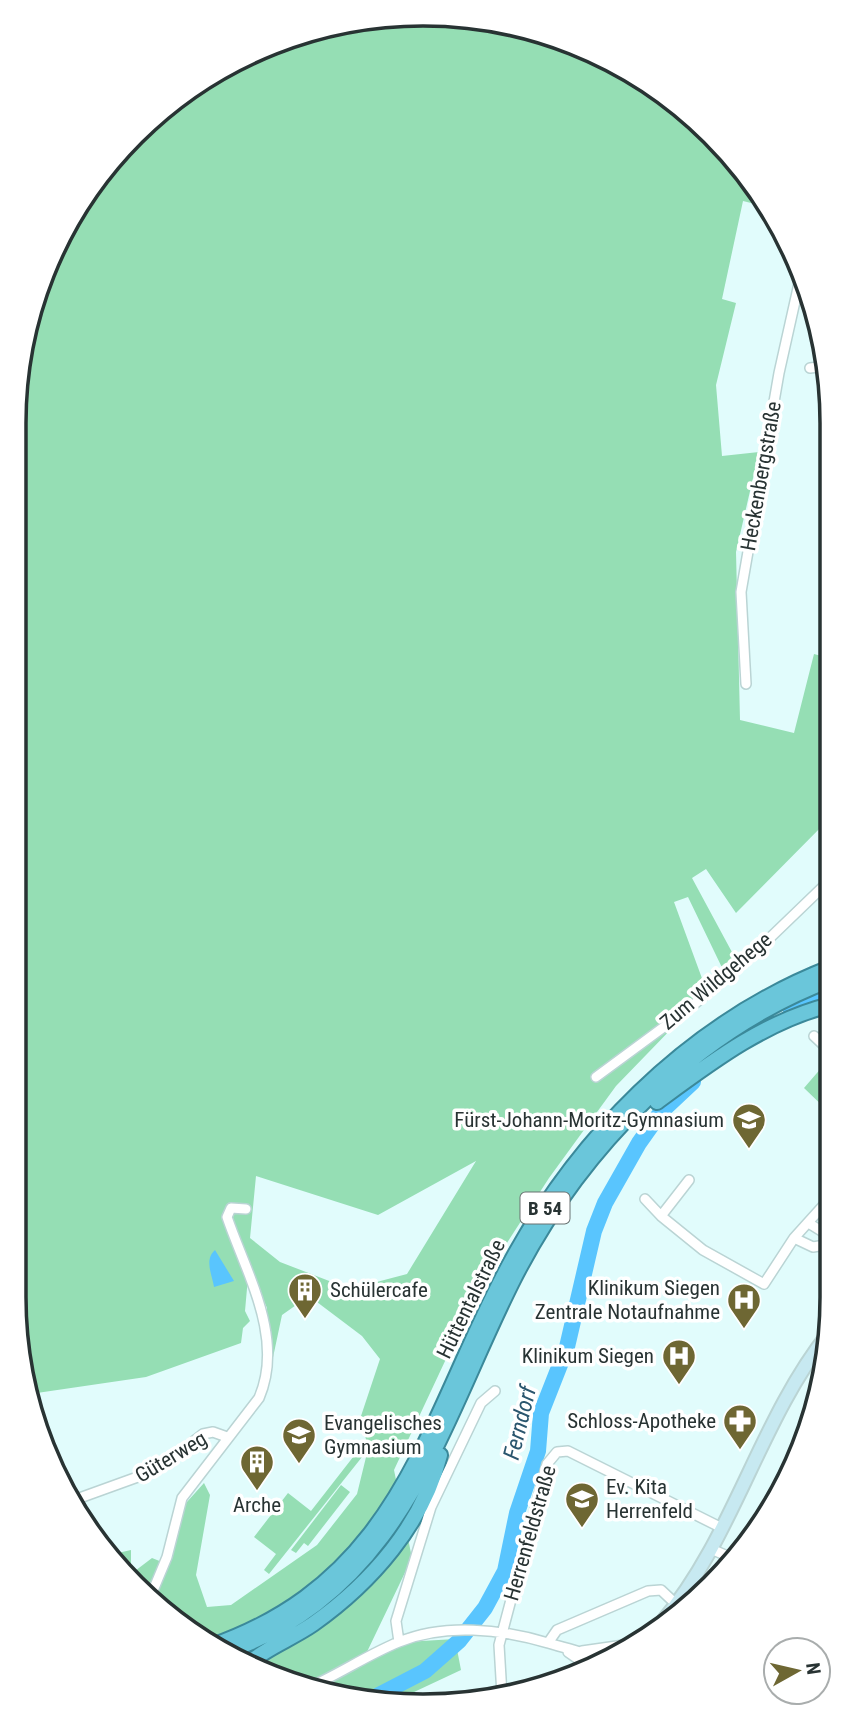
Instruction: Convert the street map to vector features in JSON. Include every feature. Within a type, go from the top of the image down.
[{"type":"highway","points":[[809,976],[820,968]]},
{"type":"highway","name":"Hüttentalstraße","points":[[235,1646],[318,1587],[380,1523],[427,1444],[503,1275],[542,1212],[588,1148],[642,1090],[684,1052],[760,999],[820,972]]},
{"type":"highway","name":"Hüttentalstraße","points":[[228,1643],[245,1639],[313,1604],[371,1550],[410,1498],[447,1430],[499,1310],[529,1252],[573,1186],[619,1129],[669,1080],[717,1041],[765,1010],[820,985]]},
{"type":"highway","points":[[619,1129],[733,1049],[774,1026],[820,1009]]},
{"type":"highway","name":"B 54","points":[[257,1657],[315,1622],[360,1583],[398,1543],[424,1502],[435,1478],[447,1430]]},
{"type":"main road","points":[[681,1598],[711,1549],[772,1426],[815,1355]]},
{"type":"street","name":"Heckenbergstraße","points":[[746,684],[741,592],[779,373],[797,291]]},
{"type":"street","points":[[810,368],[815,367]]},
{"type":"street","name":"Zum Wildgehege","points":[[596,1077],[701,999],[820,889]]},
{"type":"street","points":[[814,1035],[820,1041]]},
{"type":"street","points":[[661,1216],[689,1180]]},
{"type":"street","points":[[645,1199],[661,1216],[703,1250],[764,1284],[803,1226],[810,1224],[820,1230]]},
{"type":"street","points":[[154,1589],[167,1557],[181,1498],[258,1398],[266,1369],[264,1329],[256,1291],[227,1217],[230,1208],[246,1209]]},
{"type":"street","points":[[810,1224],[820,1209]]},
{"type":"street","points":[[794,1238],[813,1247],[820,1246]]},
{"type":"street","points":[[399,1642],[396,1621],[431,1507],[481,1403],[495,1391]]},
{"type":"street","name":"Güterweg","points":[[81,1498],[157,1470],[204,1434],[213,1432],[227,1437]]},
{"type":"street","name":"Herrenfeldstraße","points":[[501,1686],[499,1645],[502,1632],[547,1464],[557,1452],[568,1451],[722,1528]]},
{"type":"street","points":[[711,1549],[725,1555]]},
{"type":"street","points":[[548,1643],[557,1630],[648,1591],[661,1590],[675,1603]]},
{"type":"street","points":[[323,1681],[399,1642],[439,1633],[491,1630],[582,1651],[609,1647]]},
{"type":"street","points":[[561,1647],[582,1661]]},
{"type":"street","points":[[582,1651],[591,1657]]},
{"type":"green space","points":[[397,27],[475,30],[551,47],[621,79],[665,108],[704,142],[738,181],[753,204],[743,201],[722,299],[736,303],[716,385],[722,456],[759,452],[736,552],[740,720],[794,733],[814,654],[820,656],[820,828],[736,913],[706,869],[692,878],[740,967],[727,978],[688,897],[674,902],[707,992],[616,1086],[549,1178],[483,1280],[394,1470],[412,1558],[365,1656],[405,1642],[455,1639],[461,1670],[411,1694],[346,1686],[295,1673],[248,1653],[203,1627],[181,1612],[135,1571],[152,1558],[167,1564],[186,1503],[204,1483],[210,1495],[196,1575],[207,1607],[231,1605],[317,1545],[357,1494],[368,1449],[361,1416],[380,1359],[362,1336],[309,1296],[282,1315],[268,1381],[267,1308],[249,1266],[245,1311],[250,1321],[243,1328],[241,1343],[146,1377],[38,1393],[27,1323],[26,423],[34,346],[47,295],[79,225],[108,181],[125,161],[142,142],[181,108],[248,67],[295,47],[320,40]],"holes":[[[476,1161],[407,1274],[350,1289],[280,1262],[250,1238],[256,1176],[378,1215]]]},
{"type":"green space","points":[[820,1069],[820,1103],[804,1088]]},
{"type":"green space","points":[[357,1452],[362,1457],[269,1574],[264,1570],[276,1554],[254,1537],[288,1493],[311,1511]]},
{"type":"green space","points":[[341,1485],[350,1492],[308,1546],[304,1543],[296,1553],[291,1550]]},
{"type":"green space","points":[[131,1550],[131,1566],[120,1553]]},
{"type":"water","points":[[215,1250],[234,1281],[214,1287],[209,1263]]},
{"type":"waterway","name":"Ferndorf","points":[[791,1012],[820,999]]},
{"type":"waterway","name":"Ferndorf","points":[[385,1692],[425,1671],[459,1641],[485,1608],[505,1571],[517,1513],[538,1451],[541,1413],[567,1347],[594,1231],[605,1203],[639,1143],[661,1112],[693,1082]]},
{"type":"place","name":"Fürst-Johann-Moritz-Gymnasium","points":[[749,1150]]},
{"type":"place","name":"Schülercafe","points":[[305,1320]]},
{"type":"place","name":"Klinikum Siegen Zentrale Notaufnahme","points":[[744,1330]]},
{"type":"place","name":"Klinikum Siegen","points":[[679,1386]]},
{"type":"place","name":"Schloss-Apotheke","points":[[740,1451]]},
{"type":"place","name":"Evangelisches Gymnasium","points":[[299,1465]]},
{"type":"place","name":"Arche","points":[[257,1492]]},
{"type":"place","name":"Ev. Kita Herrenfeld","points":[[582,1529]]}]
